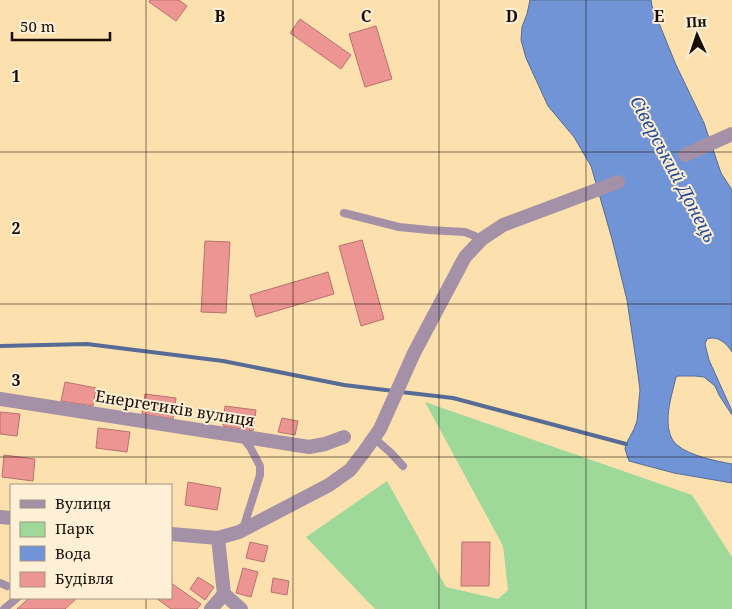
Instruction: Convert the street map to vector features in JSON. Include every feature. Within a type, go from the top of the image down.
[{"type":"street","points":[[685,155],[732,134]]},
{"type":"street","points":[[172,534],[218,538],[239,532],[329,485],[350,470],[377,433],[414,353],[465,257],[482,239],[503,225],[618,182]]},
{"type":"street","name":"Енергетиків вулиця","points":[[0,399],[309,447],[325,444],[344,437]]},
{"type":"street","points":[[218,538],[224,594],[241,609]]},
{"type":"street","points":[[211,609],[224,594]]},
{"type":"lane","points":[[344,213],[399,227],[465,232],[482,239]]},
{"type":"lane","points":[[377,433],[403,466]]},
{"type":"lane","points":[[242,436],[260,466],[260,475],[243,530]]},
{"type":"lane","points":[[4,609],[15,599]]},
{"type":"green space","points":[[425,402],[692,495],[732,557],[732,609],[375,609],[306,537],[387,481],[446,587],[498,599],[508,590],[503,546]]},
{"type":"water","name":"Сіверський Донець","points":[[530,0],[651,0],[676,65],[704,123],[721,173],[732,190],[732,352],[725,343],[715,338],[707,339],[705,344],[709,360],[732,411],[732,415],[715,386],[704,377],[678,376],[676,377],[670,400],[668,423],[673,440],[682,449],[703,458],[732,464],[732,483],[674,473],[629,461],[625,449],[637,421],[640,390],[627,300],[591,166],[574,137],[548,106],[526,58],[521,40],[522,27]]},
{"type":"building","points":[[150,0],[179,0],[187,6],[176,21],[149,2]]},
{"type":"building","points":[[300,19],[351,55],[341,69],[290,33]]},
{"type":"building","points":[[376,26],[392,79],[365,87],[349,34]]},
{"type":"building","points":[[362,240],[384,319],[361,326],[339,246]]},
{"type":"building","points":[[205,241],[230,242],[226,313],[201,312]]},
{"type":"building","points":[[328,272],[334,294],[256,317],[250,295]]},
{"type":"building","points":[[65,382],[96,388],[93,406],[61,401]]},
{"type":"building","points":[[145,394],[176,398],[173,419],[142,414]]},
{"type":"building","points":[[225,406],[256,410],[253,431],[223,426]]},
{"type":"building","points":[[0,412],[20,414],[17,436],[0,434]]},
{"type":"building","points":[[282,418],[298,421],[295,435],[278,432]]},
{"type":"building","points":[[98,428],[130,432],[127,452],[96,448]]},
{"type":"building","points":[[4,455],[35,459],[33,481],[2,477]]},
{"type":"building","points":[[188,482],[221,488],[217,510],[185,505]]},
{"type":"building","points":[[250,542],[268,546],[264,562],[246,558]]},
{"type":"building","points":[[462,542],[490,542],[489,586],[461,586]]},
{"type":"building","points":[[243,568],[258,572],[251,597],[236,593]]},
{"type":"building","points":[[198,577],[214,587],[205,600],[190,589]]},
{"type":"building","points":[[273,578],[289,581],[287,595],[271,592]]},
{"type":"building","points":[[172,584],[201,604],[197,609],[171,609],[157,599],[172,599]]},
{"type":"building","points":[[28,599],[76,599],[65,609],[17,609]]},
{"type":"waterway","points":[[0,346],[87,344],[223,361],[344,385],[394,391]]},
{"type":"waterway","points":[[401,392],[453,398],[626,444]]}]
